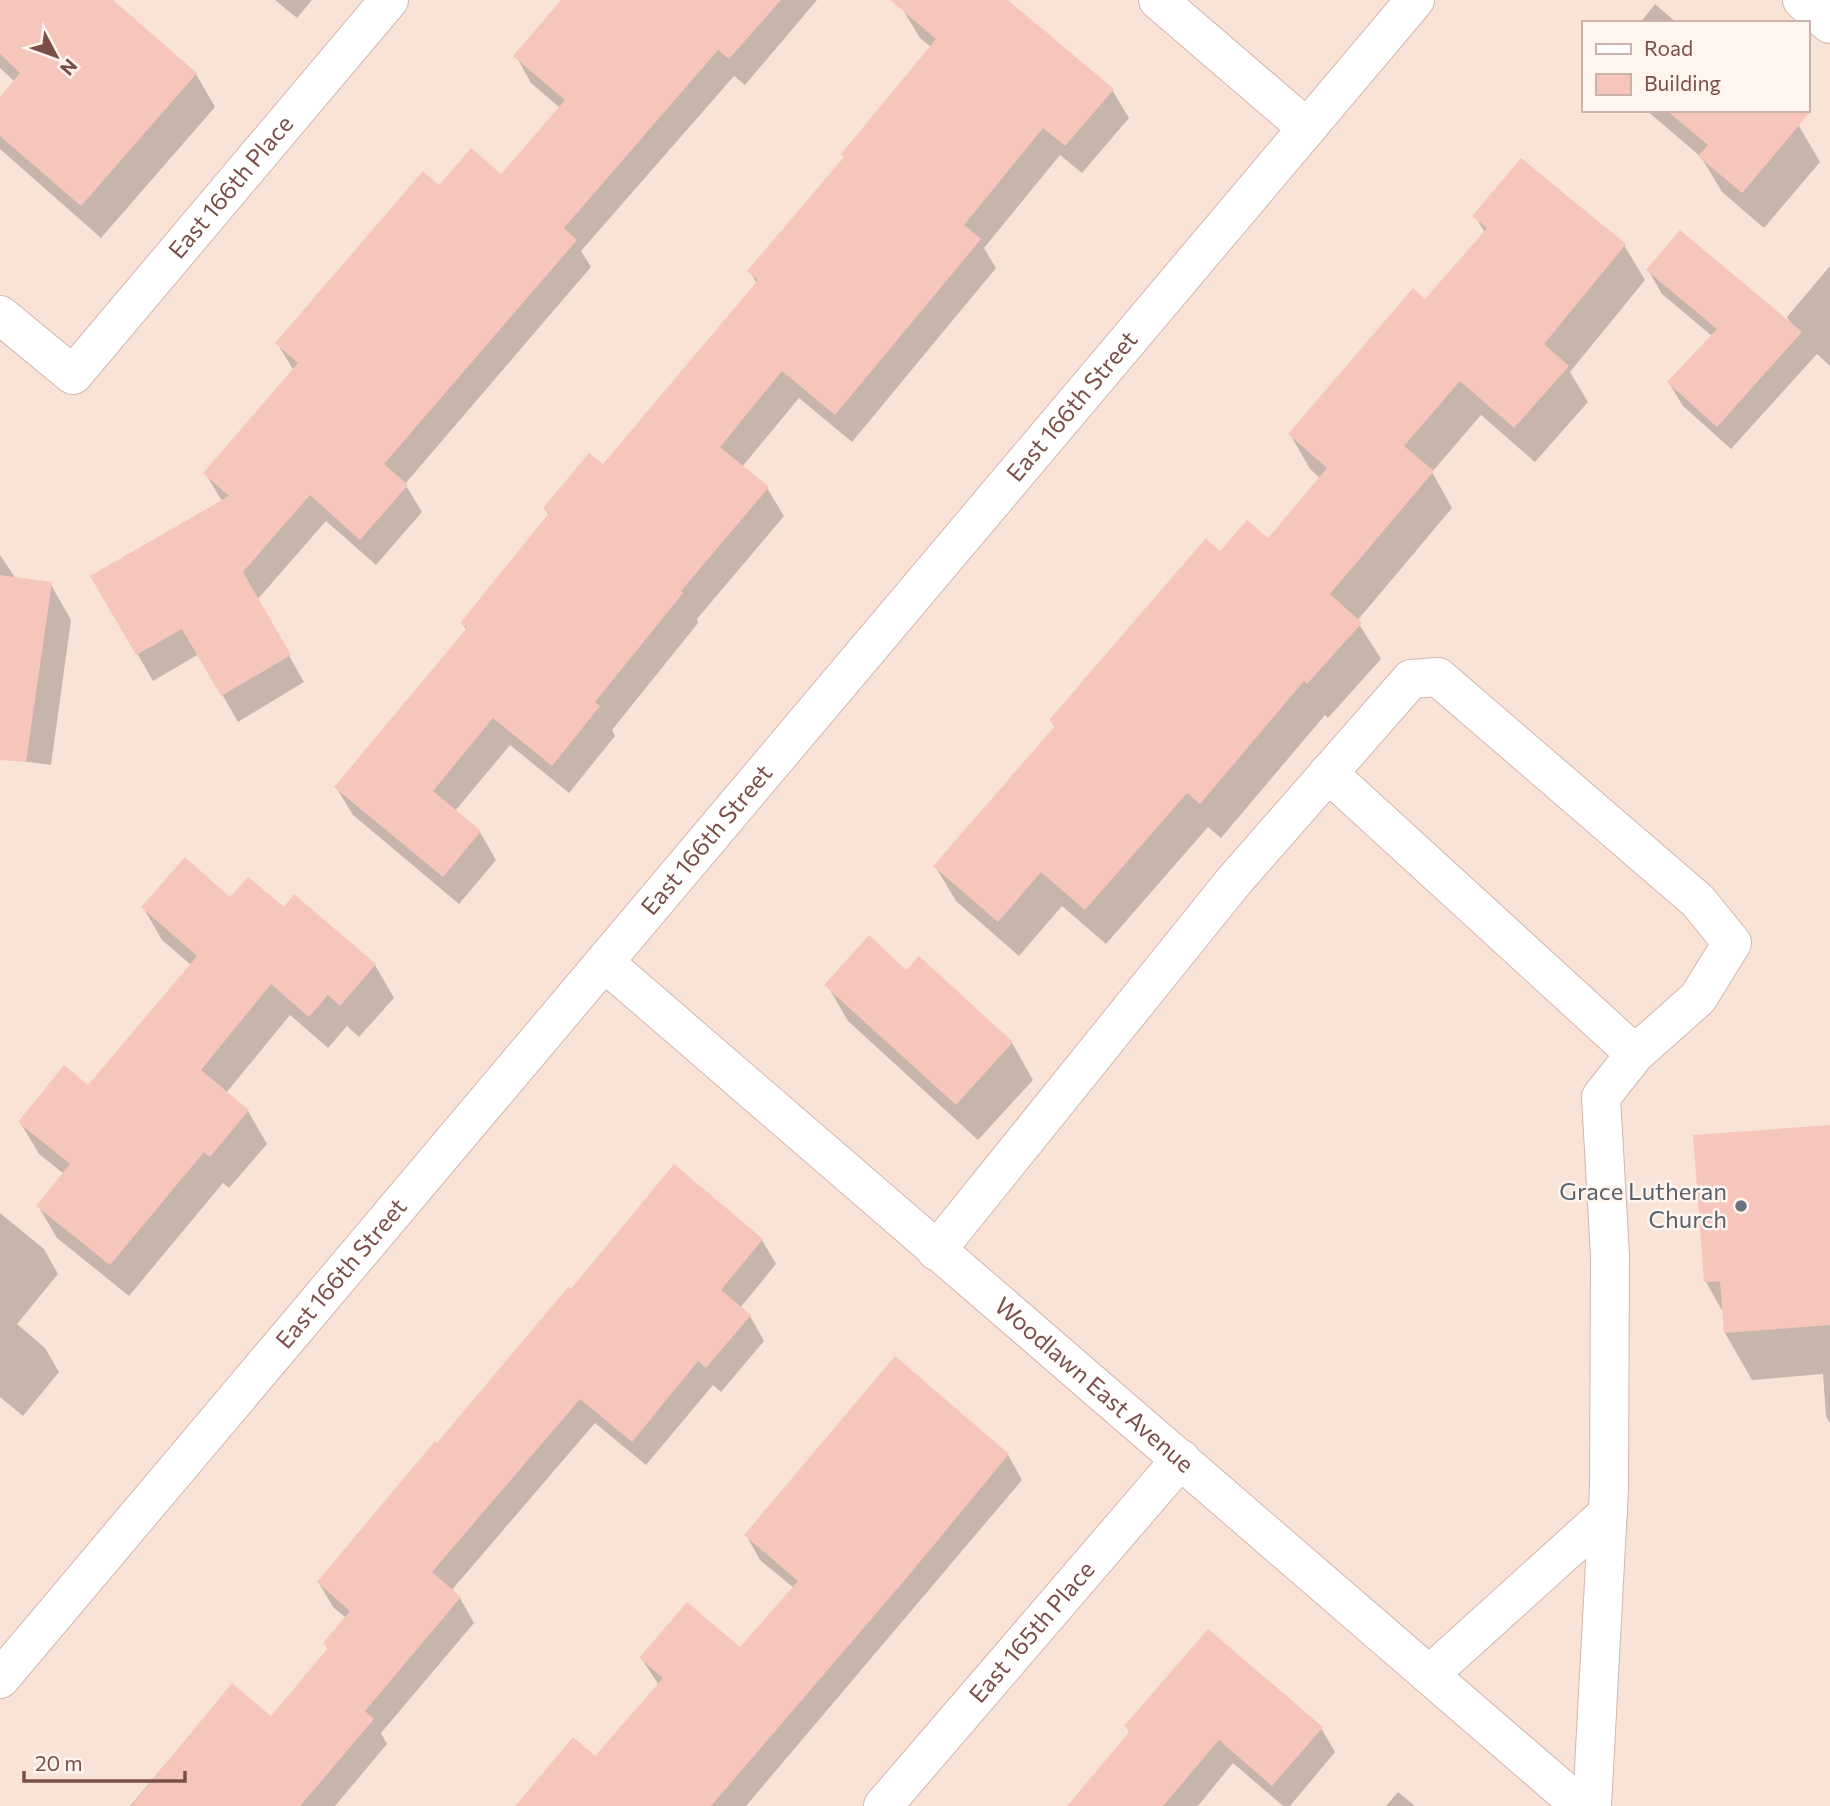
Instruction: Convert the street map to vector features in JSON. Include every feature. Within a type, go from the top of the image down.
[{"type":"street","name":"East 166th Place","points":[[0,314],[73,375],[389,0]]},
{"type":"street","points":[[1158,0],[1307,128]]},
{"type":"street","name":"East 166th Street","points":[[0,1679],[1415,0]]},
{"type":"street","points":[[1802,0],[1830,24]]},
{"type":"street","points":[[936,1251],[1234,881],[1328,773],[1411,679],[1438,677],[1698,901],[1732,943],[1698,998],[1635,1054],[1601,1097],[1610,1256],[1608,1513],[1592,1806]]},
{"type":"street","points":[[1328,773],[1635,1054]]},
{"type":"street","name":"Woodlawn East Avenue","points":[[605,964],[1581,1806]]},
{"type":"street","name":"East 165th Place","points":[[883,1806],[1181,1459]]},
{"type":"street","points":[[1429,1675],[1608,1513]]},
{"type":"shaded area","points":[[0,0],[1830,0],[1830,1806],[0,1806]]},
{"type":"building","points":[[0,0],[113,0],[197,73],[81,206],[0,136],[0,97],[20,73],[0,54]]},
{"type":"building","points":[[561,0],[781,0],[729,59],[718,50],[564,228],[577,240],[384,464],[408,485],[360,540],[310,495],[243,572],[291,655],[221,696],[182,629],[136,655],[90,576],[229,496],[203,473],[298,363],[275,343],[423,171],[439,185],[471,148],[501,174],[565,100],[513,56]]},
{"type":"building","points":[[890,0],[1008,0],[1114,89],[1065,146],[1043,128],[964,225],[981,239],[835,415],[782,371],[720,447],[769,487],[681,591],[683,593],[595,702],[600,706],[552,766],[493,718],[433,791],[481,831],[443,877],[334,787],[467,628],[460,623],[549,513],[543,508],[589,453],[603,464],[758,280],[747,271],[844,157],[841,154],[936,39]]},
{"type":"building","points":[[1812,110],[1742,193],[1698,156],[1708,145],[1668,112]]},
{"type":"building","points":[[1521,158],[1626,244],[1544,344],[1569,366],[1514,428],[1460,381],[1404,446],[1434,471],[1330,594],[1362,623],[1307,684],[1304,681],[1200,804],[1187,793],[1085,910],[1041,872],[998,922],[933,866],[1055,726],[1049,720],[1206,538],[1220,551],[1247,520],[1268,538],[1327,468],[1288,434],[1413,288],[1425,299],[1487,228],[1472,216]]},
{"type":"building","points":[[1680,230],[1802,332],[1717,427],[1667,382],[1717,329],[1646,270]]},
{"type":"building","points":[[0,575],[52,582],[26,762],[0,760]]},
{"type":"building","points":[[185,857],[230,897],[248,877],[284,907],[294,894],[376,964],[340,1006],[328,995],[309,1017],[271,984],[201,1070],[249,1110],[210,1157],[204,1152],[110,1265],[36,1206],[70,1164],[18,1122],[64,1065],[88,1085],[197,956],[141,907]]},
{"type":"building","points":[[869,935],[906,970],[919,956],[1013,1042],[956,1105],[824,985]]},
{"type":"building","points":[[1830,1125],[1830,1325],[1724,1333],[1720,1281],[1704,1282],[1693,1135]]},
{"type":"building","points":[[674,1164],[763,1239],[721,1290],[751,1315],[706,1368],[698,1361],[632,1442],[580,1399],[432,1572],[461,1597],[365,1711],[374,1719],[300,1806],[131,1806],[232,1683],[271,1716],[328,1648],[323,1643],[350,1611],[317,1582],[568,1287],[571,1289]]},
{"type":"building","points":[[895,1356],[1009,1454],[909,1575],[711,1806],[515,1806],[573,1737],[595,1756],[663,1678],[639,1658],[687,1602],[740,1647],[798,1581],[744,1535]]},
{"type":"building","points":[[1208,1629],[1323,1727],[1272,1786],[1219,1740],[1163,1806],[1067,1806],[1130,1731],[1124,1726]]},
{"type":"place","name":"Grace Lutheran Church","points":[[1741,1206]]}]
